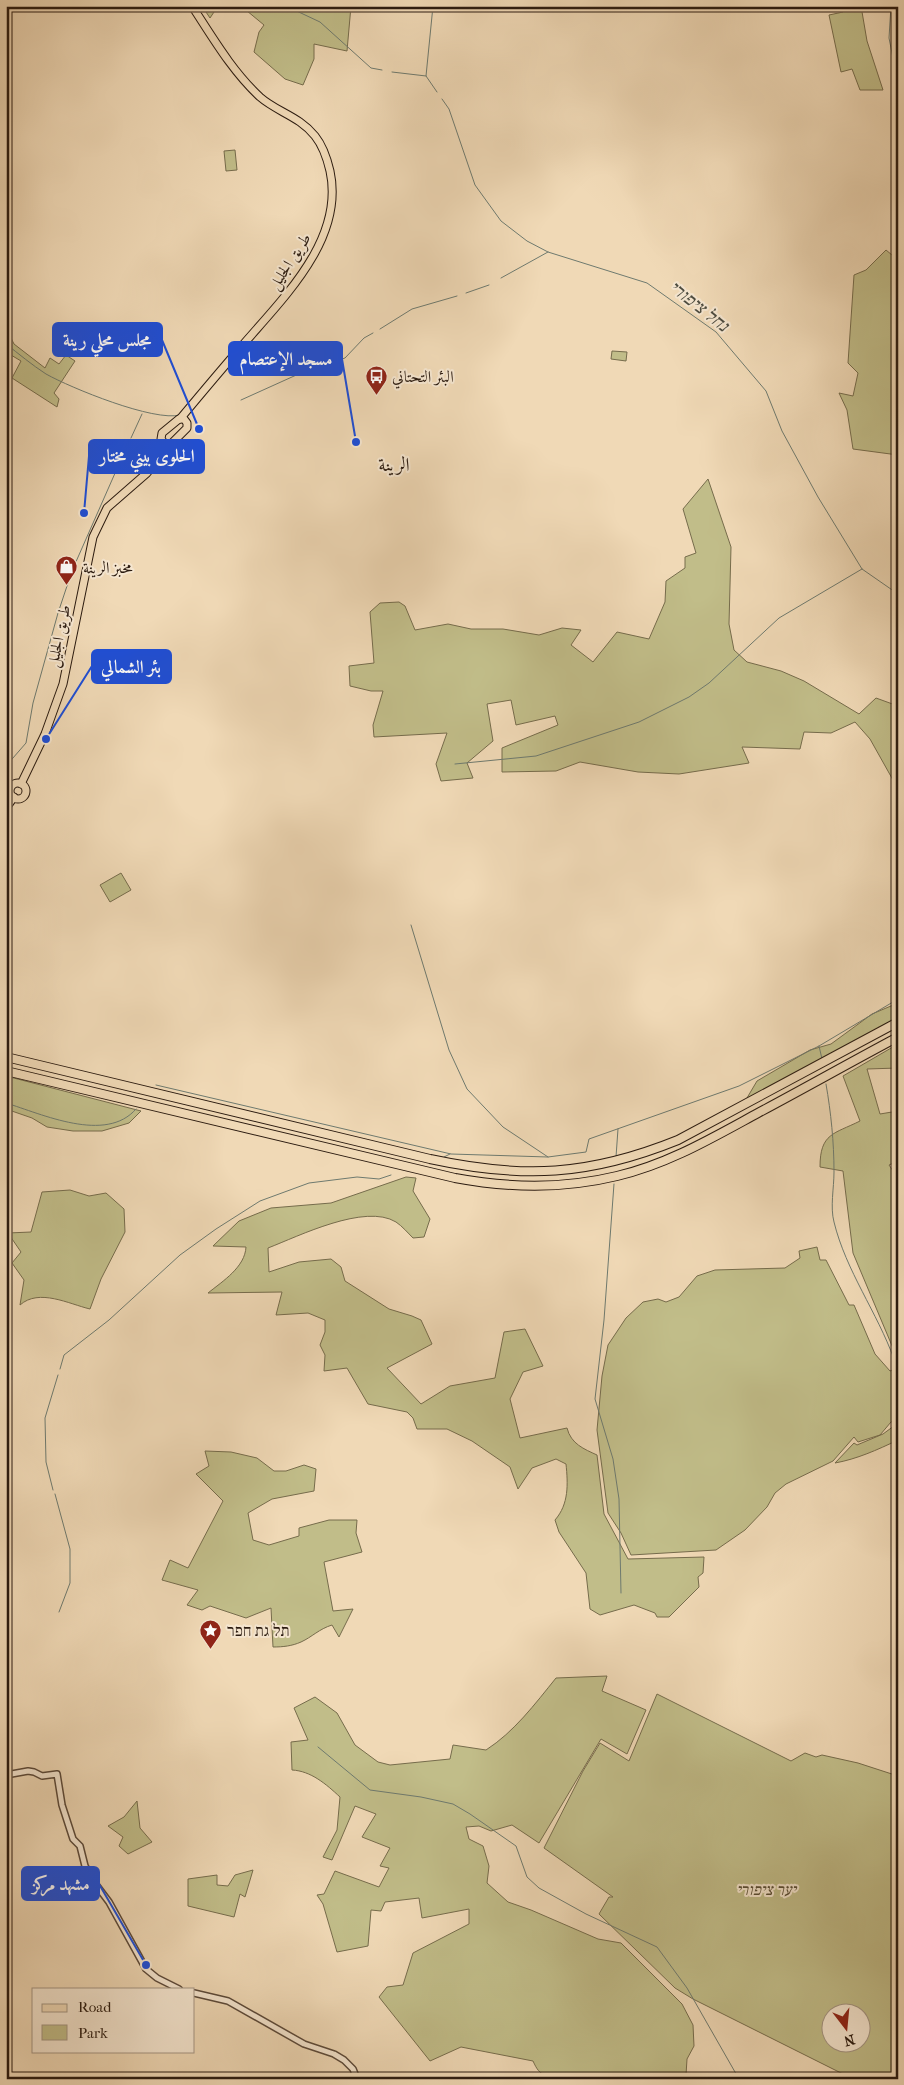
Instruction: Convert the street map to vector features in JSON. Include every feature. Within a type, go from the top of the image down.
[{"type":"highway","points":[[6,1057],[439,1161],[499,1171],[542,1172],[570,1170],[612,1162],[650,1151],[678,1140],[898,1022]]},
{"type":"highway","points":[[6,1071],[427,1172],[479,1182],[534,1186],[597,1180],[656,1164],[703,1143],[898,1037]]},
{"type":"main road","name":"طريق الجليل","points":[[6,808],[14,797],[10,793],[11,787],[15,784],[21,784],[45,734],[63,684],[93,537],[106,508],[151,473],[162,458],[166,444],[161,436],[162,433],[183,420],[191,406],[272,310],[310,260],[326,224],[332,188],[326,154],[317,137],[300,121],[262,99],[238,75],[192,6]]},
{"type":"main road","name":"طريق الجليل","points":[[166,444],[175,442],[187,428],[183,420]]},
{"type":"street","points":[[6,1774],[28,1771],[42,1776],[57,1774],[62,1805],[73,1839],[80,1846],[85,1866],[109,1902],[146,1969],[157,1978],[177,1988]]},
{"type":"street","points":[[195,1992],[228,2001],[304,2044],[334,2054],[353,2069],[357,2079]]},
{"type":"green space","points":[[202,6],[218,6],[210,18]]},
{"type":"green space","points":[[241,6],[351,6],[347,51],[314,44],[314,59],[303,85],[285,79],[254,52],[259,32],[264,25]]},
{"type":"green space","points":[[842,6],[861,6],[867,41],[883,90],[860,90],[852,69],[841,72],[829,15],[843,12]]},
{"type":"green space","points":[[235,150],[237,170],[226,171],[224,151]]},
{"type":"green space","points":[[886,250],[898,260],[898,455],[853,449],[847,410],[839,393],[853,396],[858,373],[848,363],[854,275],[866,270]]},
{"type":"green space","points":[[6,328],[14,344],[45,368],[50,358],[59,364],[66,355],[75,361],[54,393],[59,399],[57,407],[12,378],[21,361],[6,352]]},
{"type":"green space","points":[[612,351],[627,352],[626,361],[611,359]]},
{"type":"green space","points":[[708,479],[731,547],[729,624],[734,650],[747,662],[781,671],[804,681],[859,714],[876,698],[898,706],[898,778],[893,780],[870,739],[855,722],[831,733],[804,732],[800,749],[742,747],[749,763],[679,774],[638,772],[580,762],[556,771],[502,772],[502,748],[558,725],[555,716],[516,725],[511,700],[487,704],[493,741],[467,763],[473,778],[441,781],[436,764],[447,733],[374,737],[373,725],[383,691],[371,691],[350,686],[349,666],[374,663],[370,612],[380,603],[399,602],[405,606],[415,630],[448,624],[471,629],[503,629],[539,635],[562,628],[581,630],[571,645],[593,662],[617,632],[649,639],[665,602],[666,581],[685,568],[685,557],[696,553],[683,509]]},
{"type":"green space","points":[[121,873],[131,890],[110,902],[100,885]]},
{"type":"green space","points":[[898,1003],[898,1019],[744,1103],[757,1081],[810,1050],[831,1044],[872,1014]]},
{"type":"green space","points":[[898,1044],[898,1068],[867,1069],[880,1114],[898,1111],[898,1161],[889,1165],[898,1178],[898,1360],[853,1253],[843,1171],[820,1167],[823,1147],[830,1136],[860,1121],[843,1076]]},
{"type":"green space","points":[[6,1076],[141,1111],[129,1123],[102,1131],[73,1131],[47,1127],[32,1118],[6,1109]]},
{"type":"green space","points":[[406,1177],[416,1178],[413,1191],[430,1219],[424,1237],[413,1238],[396,1222],[383,1217],[367,1216],[332,1223],[268,1248],[269,1272],[299,1262],[331,1259],[341,1267],[345,1281],[389,1309],[421,1320],[432,1344],[387,1368],[421,1404],[450,1386],[495,1378],[504,1332],[525,1329],[543,1366],[523,1372],[510,1399],[520,1438],[567,1428],[575,1442],[597,1455],[604,1514],[628,1559],[704,1557],[703,1573],[698,1577],[699,1587],[669,1617],[657,1617],[655,1613],[634,1605],[600,1615],[590,1609],[586,1573],[559,1532],[555,1520],[560,1514],[565,1501],[567,1486],[566,1464],[556,1459],[532,1468],[518,1489],[510,1467],[472,1441],[447,1429],[417,1429],[413,1418],[407,1412],[368,1404],[347,1368],[324,1371],[325,1355],[320,1345],[325,1332],[325,1320],[308,1313],[276,1315],[282,1292],[208,1293],[232,1273],[242,1261],[246,1247],[213,1246],[239,1221],[271,1208],[331,1203]]},
{"type":"green space","points":[[70,1190],[89,1196],[106,1193],[124,1209],[125,1232],[101,1279],[90,1309],[45,1297],[28,1300],[20,1305],[24,1280],[12,1263],[21,1252],[8,1233],[31,1232],[42,1192]]},
{"type":"green space","points":[[817,1247],[820,1260],[826,1260],[849,1305],[854,1305],[875,1354],[890,1371],[898,1368],[898,1419],[891,1422],[880,1435],[858,1442],[854,1437],[833,1461],[786,1484],[775,1493],[767,1507],[745,1530],[716,1550],[631,1555],[621,1533],[608,1513],[597,1430],[602,1376],[608,1345],[626,1318],[643,1302],[658,1299],[666,1302],[679,1297],[697,1276],[715,1270],[785,1268],[800,1258],[799,1251]]},
{"type":"green space","points":[[898,1423],[898,1440],[859,1457],[835,1463],[854,1443],[857,1445],[883,1434]]},
{"type":"green space","points":[[205,1451],[231,1452],[257,1458],[274,1471],[286,1471],[304,1465],[316,1469],[314,1491],[272,1499],[248,1513],[253,1540],[269,1545],[299,1536],[299,1528],[329,1520],[357,1520],[356,1533],[362,1552],[324,1562],[333,1611],[353,1609],[339,1637],[332,1625],[298,1643],[273,1647],[271,1608],[246,1618],[210,1606],[202,1610],[187,1605],[198,1590],[162,1580],[170,1560],[188,1568],[223,1501],[196,1474],[209,1466]]},
{"type":"green space","points":[[607,1676],[602,1691],[646,1710],[627,1754],[601,1739],[539,1843],[512,1825],[491,1831],[479,1826],[466,1827],[469,1839],[483,1846],[489,1866],[487,1883],[508,1902],[598,1939],[621,1943],[682,2004],[693,2025],[694,2046],[687,2059],[686,2075],[684,2079],[560,2079],[538,2071],[533,2061],[461,2047],[430,2061],[379,1997],[387,1987],[403,1985],[413,1953],[469,1924],[469,1909],[422,1918],[419,1898],[385,1902],[381,1911],[371,1910],[368,1946],[337,1952],[323,1904],[317,1895],[324,1894],[335,1871],[379,1887],[389,1868],[380,1866],[390,1848],[362,1837],[376,1814],[355,1806],[332,1860],[323,1857],[337,1830],[340,1797],[324,1783],[312,1776],[292,1770],[291,1742],[308,1740],[294,1708],[315,1697],[337,1713],[355,1745],[378,1762],[390,1765],[450,1759],[453,1745],[486,1750],[496,1743],[524,1717],[556,1678]]},
{"type":"green space","name":"יער ציפורי","points":[[657,1694],[791,1761],[805,1753],[816,1757],[822,1755],[858,1763],[898,1776],[898,2079],[849,2079],[843,2074],[693,1999],[675,1988],[599,1914],[609,1897],[613,1897],[544,1848],[583,1771],[600,1743],[629,1761]]},
{"type":"green space","points":[[137,1801],[140,1828],[152,1842],[128,1854],[119,1846],[123,1837],[108,1826],[124,1817]]},
{"type":"green space","points":[[253,1870],[245,1897],[240,1894],[234,1917],[188,1906],[188,1879],[217,1875],[217,1885],[228,1886],[235,1875]]},
{"type":"waterway","points":[[286,6],[320,22],[371,68],[382,70]]},
{"type":"waterway","points":[[433,6],[426,76],[437,92]]},
{"type":"waterway","points":[[891,6],[889,38],[898,83]]},
{"type":"waterway","points":[[392,72],[426,76]]},
{"type":"waterway","name":"נחל ציפורי","points":[[442,99],[449,109],[475,185],[501,221],[527,241],[548,252],[647,283],[716,332],[766,391],[782,431],[818,497],[862,569],[898,594]]},
{"type":"waterway","points":[[501,278],[548,252]]},
{"type":"waterway","points":[[466,293],[489,285]]},
{"type":"waterway","points":[[380,329],[412,309],[457,296]]},
{"type":"waterway","points":[[241,400],[303,372],[345,358],[364,338],[373,333]]},
{"type":"waterway","points":[[6,344],[46,374],[93,395],[152,414],[180,415]]},
{"type":"waterway","points":[[131,438],[142,414]]},
{"type":"waterway","points":[[75,564],[127,446]]},
{"type":"waterway","points":[[455,764],[536,756],[639,722],[689,697],[709,683],[779,618],[862,569]]},
{"type":"waterway","points":[[6,766],[26,743],[33,703],[58,613],[72,571]]},
{"type":"waterway","points":[[411,925],[449,1050],[467,1089],[503,1127],[548,1157]]},
{"type":"waterway","points":[[156,1085],[451,1154],[548,1157],[586,1152],[589,1139],[739,1086],[819,1046],[898,999]]},
{"type":"waterway","points":[[819,1046],[822,1059]]},
{"type":"waterway","points":[[826,1084],[833,1150],[832,1204],[834,1222],[846,1257],[894,1359]]},
{"type":"waterway","points":[[6,1103],[55,1119],[91,1125],[108,1124],[123,1119],[136,1109]]},
{"type":"waterway","points":[[616,1157],[618,1129]]},
{"type":"waterway","points":[[444,1157],[450,1154]]},
{"type":"waterway","points":[[60,1369],[64,1355],[109,1320],[180,1255],[260,1201],[309,1183],[357,1177],[379,1179],[391,1175]]},
{"type":"waterway","points":[[614,1184],[604,1320],[595,1399],[613,1459],[619,1499],[621,1593]]},
{"type":"waterway","points":[[53,1490],[46,1462],[45,1418],[58,1375]]},
{"type":"waterway","points":[[55,1494],[70,1549],[70,1583],[59,1612]]},
{"type":"waterway","points":[[318,1747],[370,1790],[421,1797],[453,1804],[470,1814],[516,1846],[527,1877],[539,1888],[586,1914],[657,1947],[687,1988],[739,2079]]},
{"type":"place","name":"البئر التحتاني","points":[[376,395]]},
{"type":"place","name":"مجلس محلي رينة","points":[[199,429]]},
{"type":"place","name":"مسجد الإعتصام","points":[[356,442]]},
{"type":"place","name":"الحلوى بيني مختار","points":[[84,513]]},
{"type":"place","name":"مخبز الرينة","points":[[67,586]]},
{"type":"place","name":"بئر الشمالي","points":[[46,739]]},
{"type":"place","name":"תל גת חפר","points":[[211,1649]]},
{"type":"place","name":"مشهد مركز","points":[[146,1965]]},
{"type":"district","name":"الرينة","points":[[394,464]]}]
